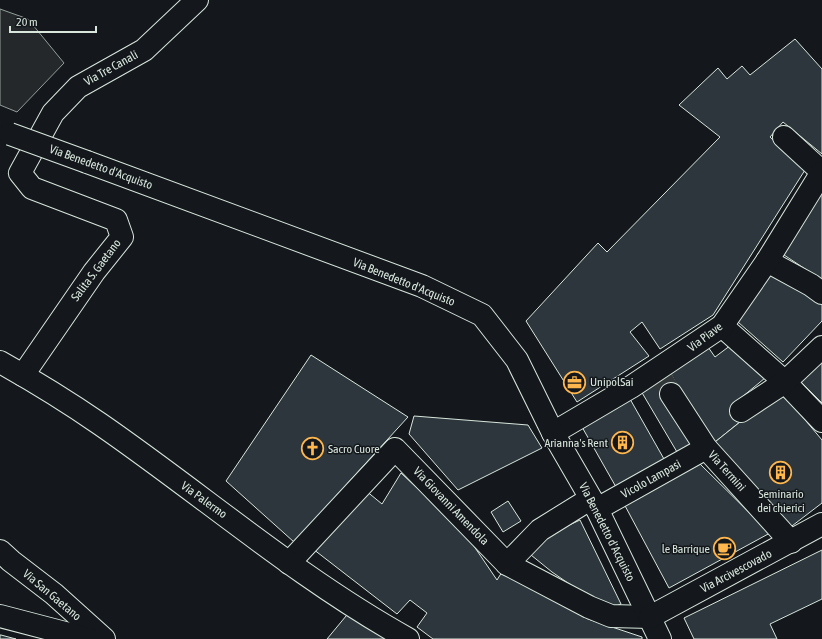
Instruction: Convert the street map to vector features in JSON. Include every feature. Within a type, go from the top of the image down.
[{"type":"street","name":"Via Tre Canali","points":[[36,146],[54,113],[78,86],[144,50],[197,0]]},
{"type":"street","name":"Via Benedetto d'Acquisto","points":[[5,132],[422,286],[482,315],[517,360],[554,433],[593,504],[660,639]]},
{"type":"street","name":"Via Piave","points":[[554,433],[663,381],[722,326],[767,261],[822,172],[784,137]]},
{"type":"street","name":"Salita S. Gaetano","points":[[23,375],[94,272],[122,238],[116,220],[32,188],[20,173],[36,146]]},
{"type":"street","points":[[767,261],[811,285],[822,293]]},
{"type":"street","points":[[722,326],[785,382],[822,422]]},
{"type":"street","points":[[741,411],[785,382],[822,347]]},
{"type":"street","name":"Via Palermo","points":[[0,362],[100,424],[289,563],[370,618],[408,639]]},
{"type":"street","name":"Via Termini","points":[[663,381],[706,448],[791,542]]},
{"type":"street","name":"Vicolo Lampasi","points":[[507,564],[540,530],[706,448]]},
{"type":"street","name":"Via Giovanni Amendola","points":[[289,563],[395,449],[507,564],[589,607],[611,616],[650,617]]},
{"type":"street","name":"Via Arcivescovado","points":[[650,617],[822,524]]},
{"type":"street","name":"Via San Gaetano","points":[[0,551],[54,594],[104,639]]},
{"type":"street","points":[[0,616],[88,639]]},
{"type":"shaded area","points":[[0,9],[28,19],[64,63],[17,112],[0,105]]},
{"type":"building","points":[[795,39],[822,69],[822,154],[783,122],[770,137],[805,170],[713,315],[660,349],[642,322],[630,332],[649,356],[577,402],[526,321],[598,243],[607,252],[720,137],[679,105],[718,68],[727,79],[742,66],[750,75]]},
{"type":"building","points":[[822,193],[822,280],[781,253]]},
{"type":"building","points":[[770,271],[822,303],[822,321],[783,362],[738,322]]},
{"type":"building","points":[[731,345],[765,378],[730,407],[741,421],[715,442],[689,405],[669,371],[708,347],[715,357]]},
{"type":"building","name":"Sacro Cuore","points":[[311,355],[408,417],[294,542],[226,481]]},
{"type":"building","points":[[822,357],[822,403],[799,380]]},
{"type":"building","points":[[669,371],[680,390],[692,444],[677,452],[641,391]]},
{"type":"building","name":"Seminario dei chierici","points":[[780,390],[822,440],[822,503],[788,529],[715,442]]},
{"type":"building","name":"Arianna's Rent","points":[[630,399],[664,459],[616,487],[582,427]]},
{"type":"building","points":[[414,416],[528,425],[542,448],[458,490],[409,434]]},
{"type":"building","points":[[698,462],[770,533],[669,588],[623,502]]},
{"type":"building","points":[[401,473],[465,533],[497,580],[502,572],[588,619],[642,637],[642,639],[433,639],[417,627],[427,613],[410,600],[397,614],[313,549],[365,490],[382,504]]},
{"type":"building","points":[[508,501],[521,521],[503,532],[491,512]]},
{"type":"building","points":[[580,520],[621,604],[607,610],[552,572],[531,555],[550,534]]},
{"type":"building","points":[[822,550],[822,599],[770,624],[777,639],[694,639],[684,618]]},
{"type":"building","points":[[351,610],[391,639],[327,639]]},
{"type":"building","points":[[1,635],[16,639],[0,639]]},
{"type":"tunnel","points":[[661,378],[671,394]]},
{"type":"place","name":"UnipolSai","points":[[574,382]]},
{"type":"place","name":"Arianna's Rent","points":[[623,443]]},
{"type":"place","name":"Sacro Cuore","points":[[313,449]]},
{"type":"place","name":"Seminario dei chierici","points":[[781,473]]},
{"type":"place","name":"le Barrique","points":[[725,549]]}]
